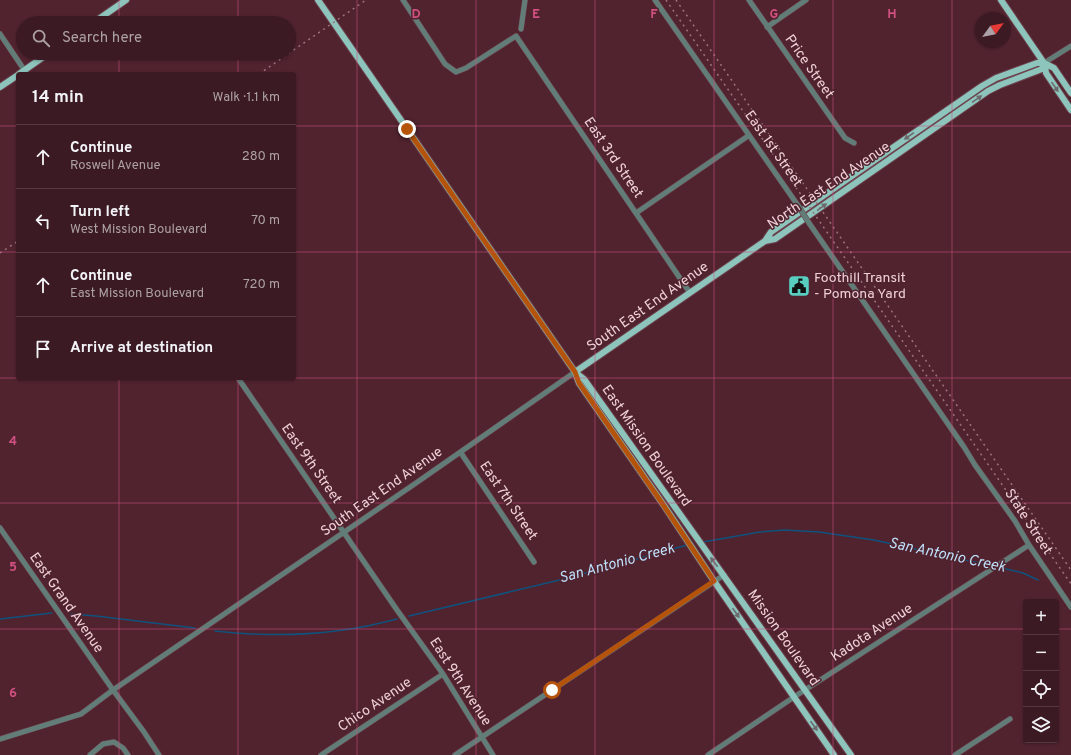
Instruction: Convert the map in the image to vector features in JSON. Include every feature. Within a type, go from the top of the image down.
[{"type":"main road","points":[[103,16],[126,0]]},
{"type":"main road","name":"East Mission Boulevard","points":[[318,0],[575,372],[579,383],[834,755]]},
{"type":"main road","points":[[1001,0],[1044,63],[1046,73],[1071,110]]},
{"type":"main road","points":[[23,72],[40,60]]},
{"type":"main road","name":"North East End Avenue","points":[[1037,63],[1044,63],[1042,69],[1000,85],[988,92],[775,239],[765,241],[771,232],[982,86],[996,78],[1037,63]]},
{"type":"main road","points":[[1044,63],[1054,68],[1071,94]]},
{"type":"main road","points":[[0,87],[16,77]]},
{"type":"main road","points":[[941,114],[946,121]]},
{"type":"main road","name":"South East End Avenue","points":[[575,372],[765,241]]},
{"type":"main road","name":"East Mission Boulevard","points":[[575,372],[584,379],[695,536]]},
{"type":"main road","name":"Mission Boulevard","points":[[695,536],[851,755]]},
{"type":"street","name":"East 3rd Street","points":[[403,0],[445,64],[456,72],[466,68],[516,36],[690,293]]},
{"type":"street","points":[[520,29],[526,0]]},
{"type":"street","name":"East 1st Street","points":[[655,0],[967,450]]},
{"type":"street","name":"Price Street","points":[[749,0],[845,138],[854,143]]},
{"type":"street","points":[[767,27],[806,0]]},
{"type":"street","points":[[0,34],[21,72]]},
{"type":"street","name":"North East End Avenue","points":[[1044,63],[1071,46]]},
{"type":"street","points":[[636,213],[748,136]]},
{"type":"street","name":"South East End Avenue","points":[[0,739],[81,714],[113,690],[461,453],[575,372]]},
{"type":"street","name":"East 9th Street","points":[[239,380],[405,623]]},
{"type":"street","name":"State Street","points":[[967,450],[1071,607]]},
{"type":"street","name":"East 7th Street","points":[[461,453],[534,562]]},
{"type":"street","name":"East Grand Avenue","points":[[0,528],[159,755]]},
{"type":"street","name":"Kadota Avenue","points":[[708,755],[794,697],[1029,545]]},
{"type":"street","points":[[455,755],[724,575]]},
{"type":"street","name":"East 9th Avenue","points":[[405,623],[443,674],[493,755]]},
{"type":"street","name":"Chico Avenue","points":[[321,755],[443,674]]},
{"type":"street","points":[[955,755],[1010,719]]},
{"type":"street","points":[[90,755],[103,744],[114,742],[123,748],[128,755]]},
{"type":"waterway","name":"San Antonio Creek","points":[[703,542],[760,532],[784,530],[819,532],[874,540],[993,566]]},
{"type":"waterway","name":"San Antonio Creek","points":[[409,616],[568,578],[687,545]]},
{"type":"waterway","name":"San Antonio Creek","points":[[998,567],[1023,573],[1038,580]]},
{"type":"waterway","name":"San Antonio Creek","points":[[0,619],[52,613]]},
{"type":"waterway","name":"San Antonio Creek","points":[[71,614],[195,628]]},
{"type":"waterway","name":"San Antonio Creek","points":[[215,631],[261,634],[307,634],[352,629],[397,619]]},
{"type":"railway","points":[[296,48],[366,0]]},
{"type":"railway","points":[[666,0],[1071,584]]},
{"type":"railway","points":[[676,0],[1071,570]]},
{"type":"railway","points":[[262,72],[279,60]]},
{"type":"railway","points":[[0,253],[16,242]]},
{"type":"place","name":"Foothill Transit - Pomona Yard","points":[[799,286]]},
{"type":"route","points":[[407,129],[575,372],[579,383],[714,581],[552,690]]}]
